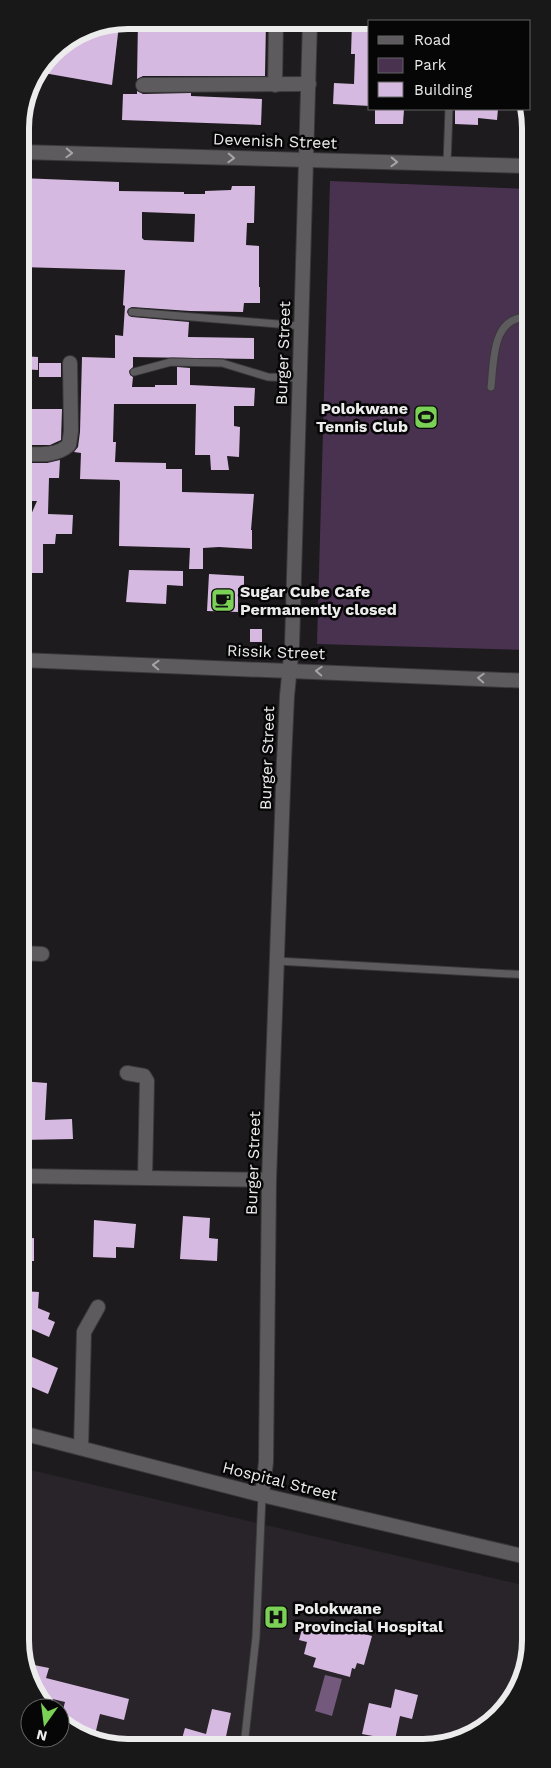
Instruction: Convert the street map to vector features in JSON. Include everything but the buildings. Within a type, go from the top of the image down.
[{"type":"street","points":[[275,84],[276,29]]},
{"type":"street","name":"Burger Street","points":[[262,1495],[266,1462],[269,1180],[289,670],[292,646],[310,29]]},
{"type":"street","points":[[143,85],[309,84]]},
{"type":"street","name":"Devenish Street","points":[[29,152],[522,166]]},
{"type":"street","points":[[29,454],[53,454],[69,445],[71,431],[70,363]]},
{"type":"street","name":"Rissik Street","points":[[29,660],[522,680]]},
{"type":"street","points":[[29,953],[42,954]]},
{"type":"street","points":[[127,1073],[144,1076],[147,1081],[145,1178]]},
{"type":"street","points":[[29,1176],[269,1180]]},
{"type":"street","points":[[81,1448],[84,1332],[98,1307]]},
{"type":"street","name":"Hospital Street","points":[[29,1435],[262,1495],[522,1556]]},
{"type":"lane","points":[[447,164],[449,110]]},
{"type":"lane","points":[[132,312],[301,326]]},
{"type":"lane","points":[[491,387],[495,348],[503,328],[512,319],[522,317]]},
{"type":"lane","points":[[134,372],[171,362],[222,363],[268,377],[299,378]]},
{"type":"lane","points":[[277,961],[522,975]]},
{"type":"lane","points":[[245,1739],[256,1637],[262,1495]]},
{"type":"shaded area","name":"Polokwane Provincial Hospital","points":[[29,1470],[522,1585],[522,1647],[515,1678],[498,1706],[484,1719],[455,1734],[430,1739],[121,1739],[96,1734],[70,1721],[70,1698],[47,1698],[39,1684],[31,1660],[29,1647]]},
{"type":"shaded area","points":[[325,1675],[342,1679],[332,1716],[315,1711]]},
{"type":"green space","name":"Polokwane Tennis Club","points":[[330,181],[522,189],[522,650],[317,644]]},
{"type":"place","name":"Polokwane Tennis Club","points":[[426,417]]},
{"type":"place","name":"Sugar Cube Cafe Permanently closed","points":[[223,600]]},
{"type":"place","name":"Polokwane Provincial Hospital","points":[[276,1617]]}]
